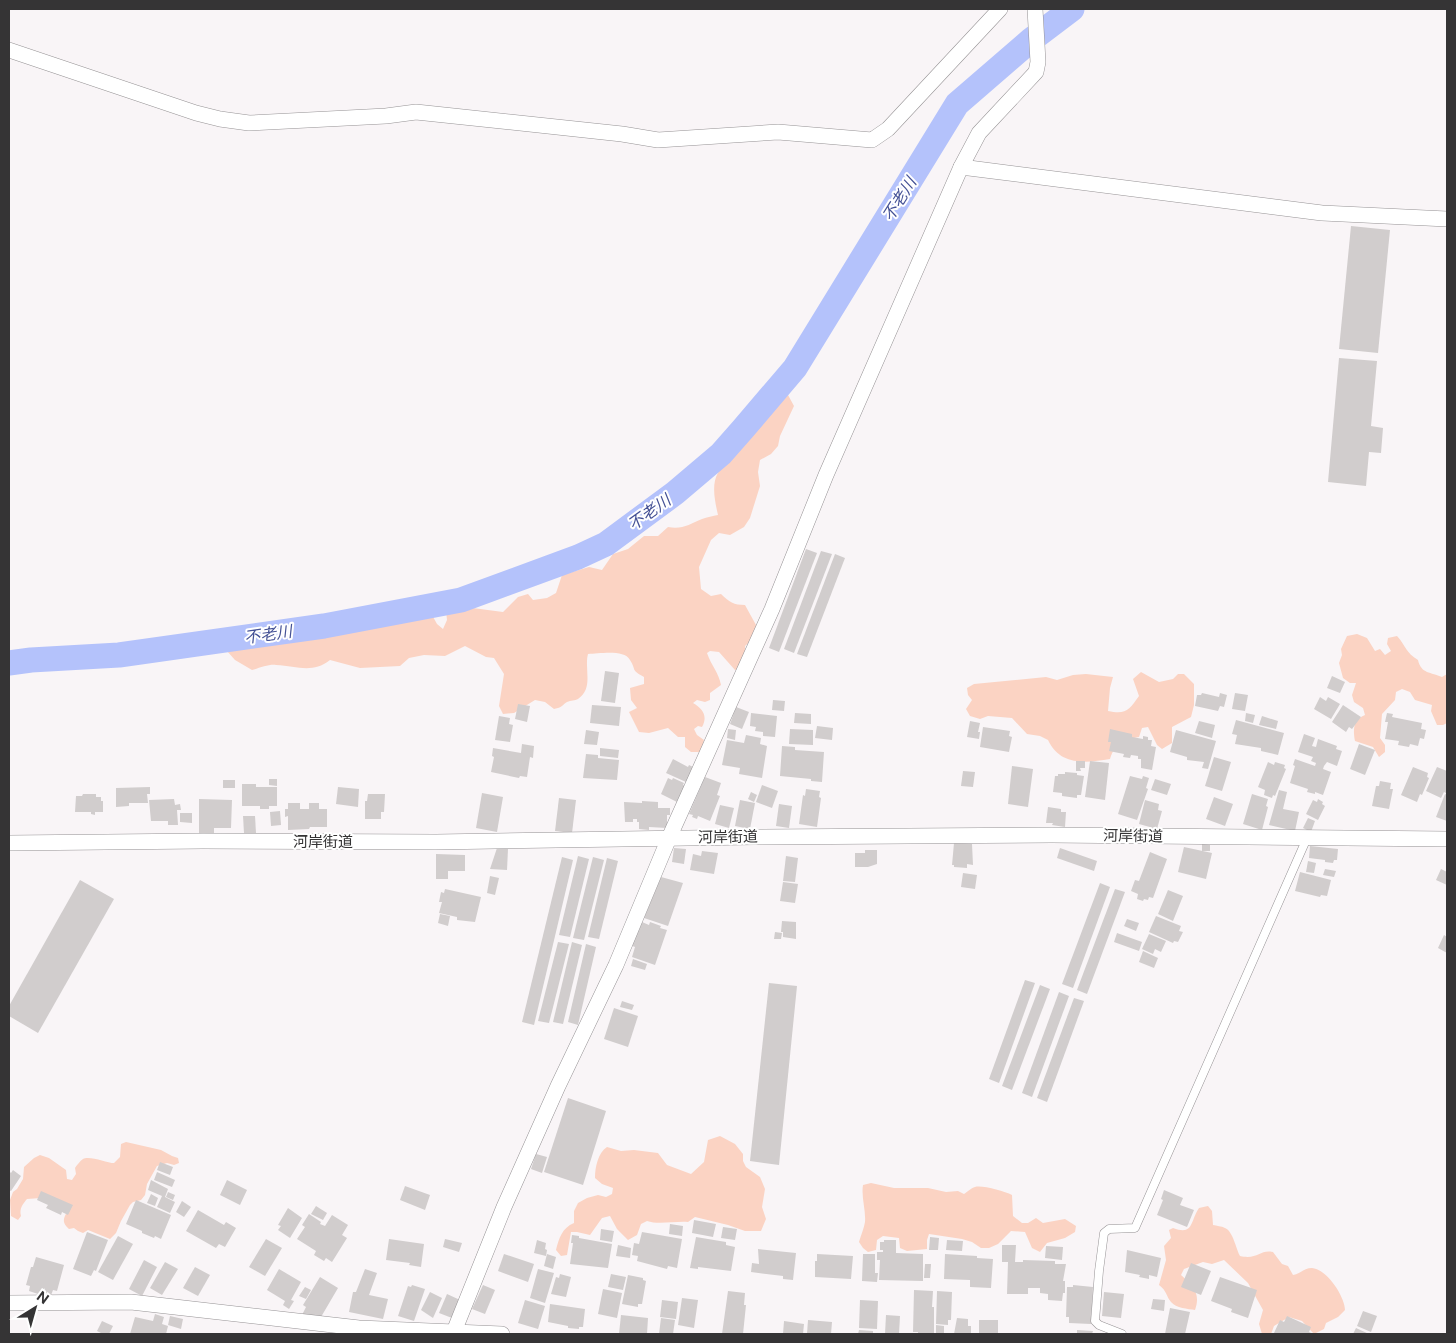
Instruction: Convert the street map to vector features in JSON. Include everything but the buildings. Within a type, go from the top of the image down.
[{"type":"street","points":[[9,50],[196,113],[248,123],[386,116],[416,112],[622,134],[658,140],[778,132],[872,140],[888,128],[1000,9]]},
{"type":"street","points":[[454,1333],[504,1207],[558,1086],[616,965],[669,838],[772,609],[826,475],[961,167],[979,133],[1036,72],[1038,62],[1035,9]]},
{"type":"street","points":[[961,167],[1322,213],[1447,219]]},
{"type":"street","name":"河岸街道","points":[[9,843],[203,841],[436,842],[1052,835],[1447,839]]},
{"type":"street","points":[[9,1303],[131,1302],[359,1328],[502,1334]]},
{"type":"lane","points":[[1122,1334],[1099,1325],[1095,1321],[1104,1233],[1109,1229],[1135,1228],[1307,837]]},
{"type":"shaded area","points":[[788,395],[794,406],[780,436],[778,446],[771,454],[760,460],[758,472],[760,486],[750,518],[744,527],[730,535],[719,533],[711,540],[699,567],[701,589],[711,596],[721,594],[732,602],[745,605],[756,625],[755,637],[745,646],[746,656],[740,669],[735,670],[719,652],[710,651],[707,653],[721,685],[710,693],[710,700],[705,702],[697,700],[693,703],[702,710],[705,719],[702,727],[698,726],[694,729],[697,735],[704,740],[701,752],[691,752],[685,747],[685,737],[678,737],[668,728],[649,733],[639,732],[629,712],[637,708],[631,700],[630,688],[644,684],[644,677],[635,671],[630,660],[622,654],[588,654],[586,689],[577,700],[568,701],[554,709],[545,702],[535,700],[514,713],[503,714],[499,706],[504,674],[494,658],[486,657],[465,646],[445,656],[424,655],[409,658],[400,666],[360,668],[330,660],[311,668],[273,665],[252,670],[235,660],[227,651],[239,646],[340,631],[370,621],[380,623],[418,615],[432,615],[437,624],[443,629],[447,620],[446,611],[465,607],[503,612],[518,597],[528,594],[533,600],[547,598],[556,593],[562,575],[589,567],[602,570],[613,554],[628,549],[644,536],[658,536],[668,527],[682,527],[704,518],[718,515],[714,484],[719,471],[732,460],[735,448],[730,433],[735,427],[751,425],[758,418],[756,407],[765,398],[774,401]]},
{"type":"shaded area","points":[[1357,634],[1367,638],[1375,651],[1380,649],[1385,655],[1391,651],[1387,644],[1388,638],[1397,636],[1408,652],[1418,660],[1421,668],[1442,677],[1447,674],[1447,723],[1437,725],[1431,711],[1432,705],[1415,700],[1410,692],[1402,689],[1396,692],[1395,700],[1382,714],[1380,738],[1385,745],[1385,752],[1379,757],[1373,747],[1355,741],[1356,722],[1365,715],[1363,708],[1354,702],[1352,695],[1356,683],[1350,683],[1343,678],[1339,663],[1342,655],[1341,649],[1347,636]]},
{"type":"shaded area","points":[[1141,672],[1159,682],[1173,679],[1178,674],[1184,674],[1194,684],[1194,705],[1191,717],[1172,727],[1172,743],[1162,749],[1157,745],[1148,727],[1142,728],[1139,737],[1120,743],[1114,749],[1110,759],[1074,761],[1059,754],[1048,740],[1040,736],[1027,734],[1012,718],[988,716],[980,719],[970,716],[966,709],[972,700],[968,695],[967,688],[974,684],[1046,677],[1057,680],[1073,675],[1086,674],[1113,677],[1108,711],[1123,712],[1130,708],[1139,696],[1133,679]]},
{"type":"shaded area","points":[[720,1136],[735,1144],[743,1154],[743,1161],[746,1167],[760,1177],[765,1189],[762,1207],[766,1219],[761,1231],[745,1231],[695,1217],[688,1222],[656,1223],[647,1221],[641,1224],[637,1235],[628,1240],[617,1229],[610,1216],[602,1218],[590,1235],[571,1232],[567,1255],[561,1256],[556,1250],[564,1231],[574,1223],[574,1211],[578,1203],[598,1195],[606,1197],[612,1194],[613,1188],[602,1184],[595,1178],[601,1153],[607,1147],[621,1151],[634,1150],[658,1153],[667,1165],[691,1174],[704,1162],[708,1140]]},
{"type":"shaded area","points":[[126,1142],[161,1150],[178,1158],[179,1163],[174,1165],[167,1163],[157,1166],[147,1184],[145,1195],[141,1200],[130,1205],[116,1233],[110,1239],[88,1230],[83,1233],[74,1228],[69,1229],[64,1221],[67,1212],[41,1198],[27,1199],[22,1206],[21,1216],[18,1220],[11,1216],[10,1200],[13,1192],[23,1179],[24,1167],[34,1158],[40,1155],[49,1158],[66,1170],[67,1179],[72,1180],[76,1174],[75,1168],[83,1159],[89,1158],[114,1163],[120,1157],[121,1144]]},
{"type":"shaded area","points":[[871,1183],[894,1188],[928,1188],[946,1192],[958,1191],[964,1194],[975,1187],[993,1189],[1012,1195],[1013,1216],[1022,1223],[1028,1223],[1036,1218],[1043,1223],[1065,1219],[1076,1226],[1075,1232],[1065,1238],[1047,1243],[1040,1252],[1032,1248],[1025,1232],[1011,1231],[998,1244],[989,1248],[981,1248],[972,1242],[962,1239],[929,1234],[927,1249],[907,1251],[900,1248],[899,1238],[883,1236],[877,1240],[876,1250],[868,1252],[859,1242],[865,1222],[863,1185]]},
{"type":"shaded area","points":[[1208,1206],[1212,1211],[1213,1225],[1228,1230],[1240,1256],[1251,1257],[1269,1251],[1273,1252],[1282,1264],[1288,1266],[1293,1275],[1309,1268],[1318,1270],[1329,1278],[1339,1291],[1345,1310],[1338,1317],[1326,1323],[1324,1329],[1314,1334],[1302,1321],[1289,1317],[1274,1326],[1271,1334],[1262,1334],[1259,1324],[1263,1310],[1248,1283],[1224,1260],[1212,1264],[1203,1262],[1184,1269],[1181,1275],[1195,1290],[1197,1304],[1195,1310],[1173,1304],[1164,1289],[1159,1285],[1166,1260],[1164,1246],[1171,1238],[1169,1230],[1173,1228],[1180,1230],[1188,1229],[1199,1208]]},
{"type":"waterway","points":[[1057,9],[1062,17]]},
{"type":"waterway","name":"不老川","points":[[9,663],[119,655],[324,626],[461,600],[578,557],[606,544],[675,493],[721,454],[743,429],[795,368],[957,104],[1031,40],[1072,9]]}]
